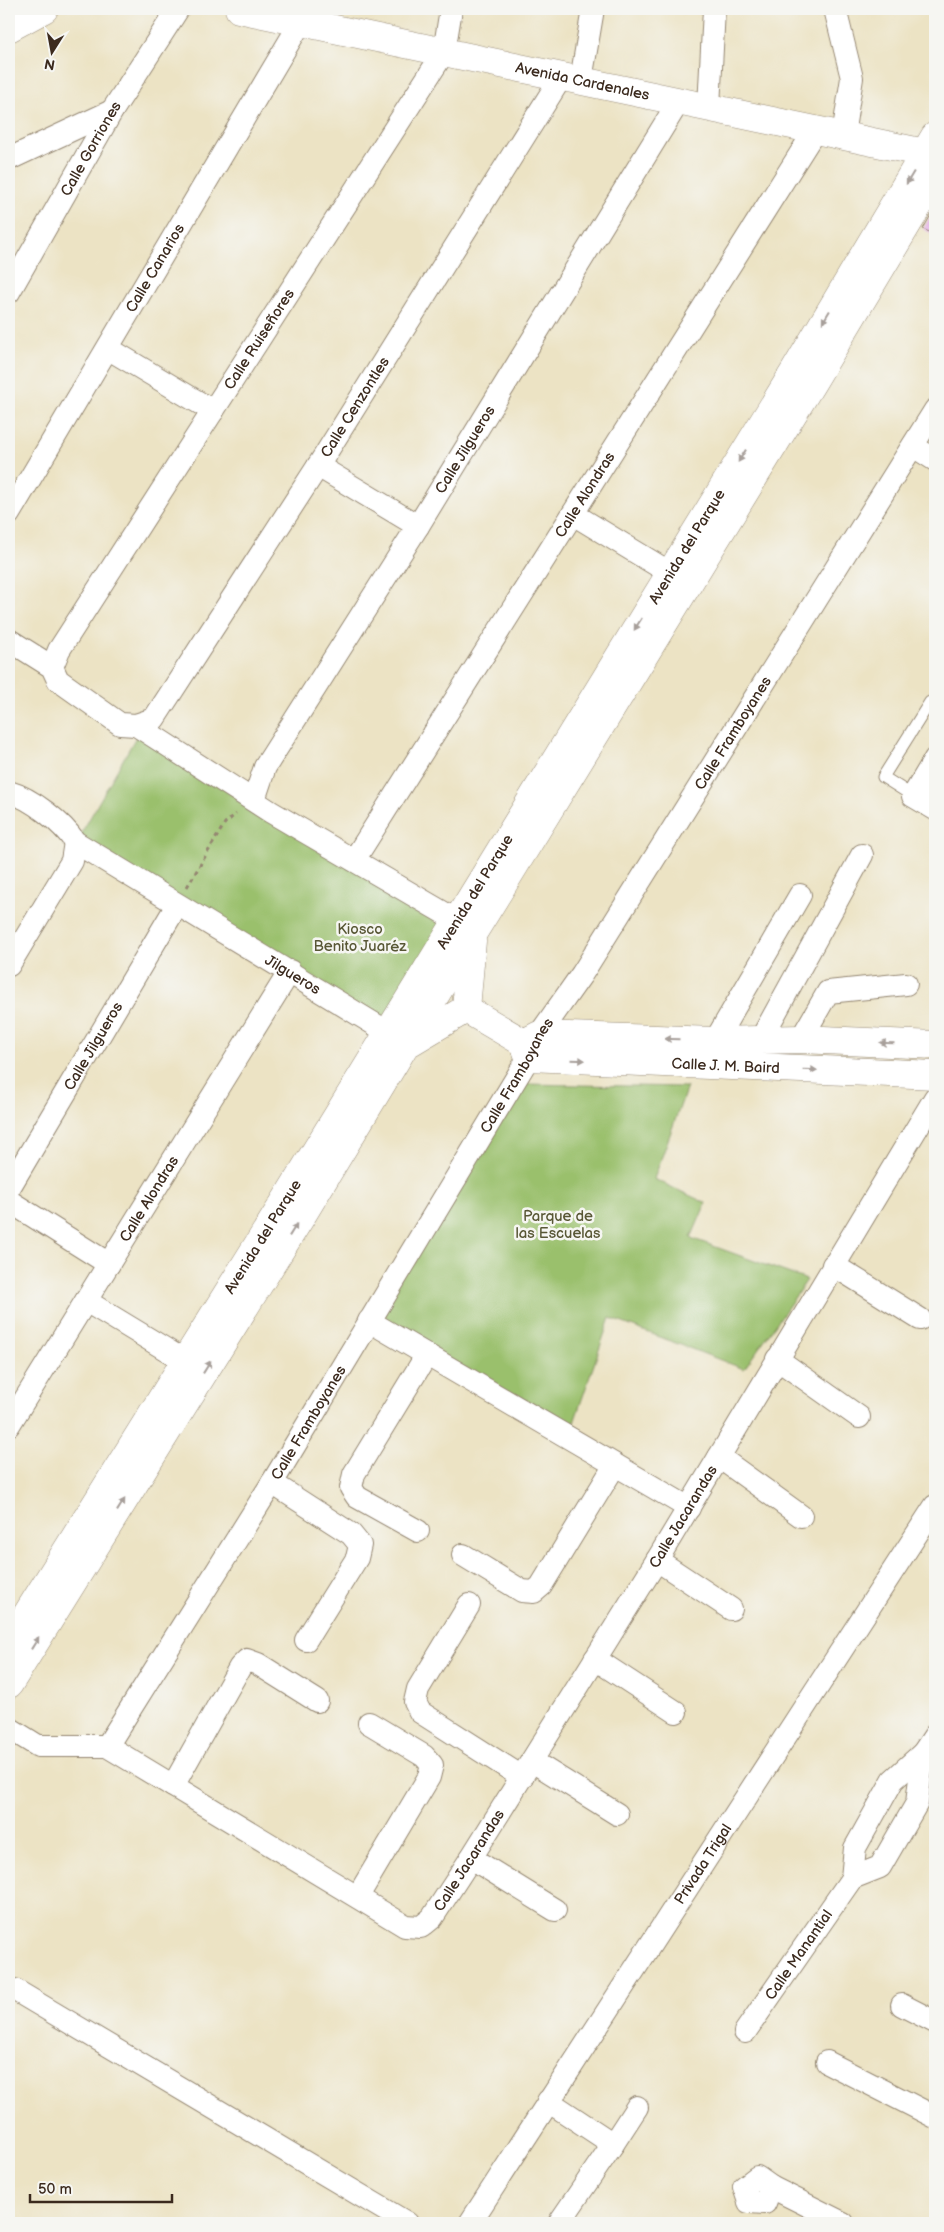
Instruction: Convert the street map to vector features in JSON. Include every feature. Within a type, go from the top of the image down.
[{"type":"street","points":[[9,24],[12,9]]},
{"type":"street","points":[[9,28],[44,9]]},
{"type":"street","name":"Calle Gorriones","points":[[10,288],[112,110],[178,9]]},
{"type":"street","name":"Avenida Cardenales","points":[[240,9],[312,18],[444,52],[816,130],[932,149]]},
{"type":"street","name":"Calle Ruiseñores","points":[[52,666],[59,650],[444,52],[451,9]]},
{"type":"street","name":"Calle Cenzontles","points":[[136,726],[154,719],[572,78],[593,9]]},
{"type":"street","points":[[709,107],[714,9]]},
{"type":"street","points":[[834,9],[852,78],[843,135]]},
{"type":"street","name":"Calle Canarios","points":[[9,514],[108,348],[312,18]]},
{"type":"street","name":"Calle Jilgueros","points":[[254,800],[265,766],[418,526],[679,101]]},
{"type":"street","points":[[9,158],[112,110]]},
{"type":"street","name":"Calle Alondras","points":[[354,860],[816,130]]},
{"type":"street","name":"Avenida del Parque","points":[[9,1684],[296,1226],[398,1038],[670,574],[932,149]]},
{"type":"street","name":"Avenida del Parque","points":[[465,926],[807,391],[935,178]]},
{"type":"street","points":[[108,348],[213,411]]},
{"type":"street","name":"Calle Framboyanes","points":[[107,1746],[272,1483],[531,1045],[582,974],[935,410]]},
{"type":"street","points":[[913,446],[935,460]]},
{"type":"street","points":[[318,466],[418,526]]},
{"type":"street","points":[[572,514],[670,574]]},
{"type":"street","points":[[9,640],[52,666],[58,680],[120,724],[136,726],[271,812],[465,926],[466,1009],[398,1038]]},
{"type":"street","points":[[935,759],[913,796],[935,809]]},
{"type":"street","name":"Jilgueros","points":[[9,792],[22,796],[68,831],[75,842],[398,1038]]},
{"type":"street","points":[[9,965],[72,861],[75,842]]},
{"type":"street","points":[[761,1039],[862,855]]},
{"type":"street","points":[[715,1041],[800,895]]},
{"type":"street","name":"Calle Jilgueros","points":[[9,1188],[177,905]]},
{"type":"street","name":"Calle Alondras","points":[[9,1426],[290,971]]},
{"type":"street","points":[[801,1040],[828,992],[906,984]]},
{"type":"street","name":"Calle J. M. Baird","points":[[466,1009],[531,1045],[935,1076]]},
{"type":"street","name":"Avenida del Parque","points":[[9,1643],[185,1361],[398,1038]]},
{"type":"street","name":"Calle J. M. Baird","points":[[531,1045],[761,1039],[935,1045]]},
{"type":"street","name":"Calle Jacarandas","points":[[358,1896],[405,1926],[421,1927],[432,1918],[689,1508],[833,1265],[935,1098]]},
{"type":"street","points":[[9,1201],[109,1264]]},
{"type":"street","points":[[833,1265],[920,1319]]},
{"type":"street","points":[[86,1301],[185,1361]]},
{"type":"street","points":[[369,1321],[689,1508]]},
{"type":"street","points":[[418,1531],[357,1497],[351,1488],[354,1474],[426,1356]]},
{"type":"street","points":[[777,1359],[859,1417]]},
{"type":"street","points":[[719,1457],[801,1516]]},
{"type":"street","points":[[463,1555],[522,1591],[534,1592],[541,1586],[615,1465]]},
{"type":"street","points":[[272,1483],[351,1534],[360,1545],[357,1558],[306,1640]]},
{"type":"street","name":"Privada Trigal","points":[[470,2223],[935,1506]]},
{"type":"street","points":[[657,1560],[731,1609]]},
{"type":"street","points":[[469,1605],[418,1689],[415,1702],[420,1712],[617,1814]]},
{"type":"street","points":[[595,1659],[676,1712]]},
{"type":"street","points":[[173,1786],[240,1668],[247,1660],[258,1664],[317,1701]]},
{"type":"street","points":[[9,1728],[38,1746],[107,1746],[358,1896],[429,1776],[432,1765],[424,1756],[368,1723]]},
{"type":"street","name":"Calle Manantial","points":[[745,2032],[852,1878],[855,1848],[893,1780],[929,1744]]},
{"type":"street","name":"Calle Manantial","points":[[852,1878],[880,1867],[917,1803],[929,1744]]},
{"type":"street","points":[[471,1858],[555,1910]]},
{"type":"street","points":[[9,1989],[15,1990],[407,2223]]},
{"type":"street","points":[[902,2005],[935,2022]]},
{"type":"street","points":[[827,2062],[935,2117]]},
{"type":"street","points":[[548,2101],[613,2144]]},
{"type":"street","points":[[559,2223],[637,2107]]},
{"type":"street","points":[[771,2187],[844,2223]]},
{"type":"lane","points":[[913,796],[883,777],[930,702]]},
{"type":"path","points":[[177,905],[196,869],[225,823],[254,800]]},
{"type":"green space","name":"Kiosco Benito Juaréz","points":[[141,728],[455,920],[389,1032],[78,839]]},
{"type":"green space","name":"Parque de las Escuelas","points":[[525,1084],[687,1087],[654,1179],[706,1203],[691,1238],[807,1280],[744,1369],[610,1318],[569,1437],[369,1321]]},
{"type":"building","points":[[935,208],[935,235],[923,229]]}]
